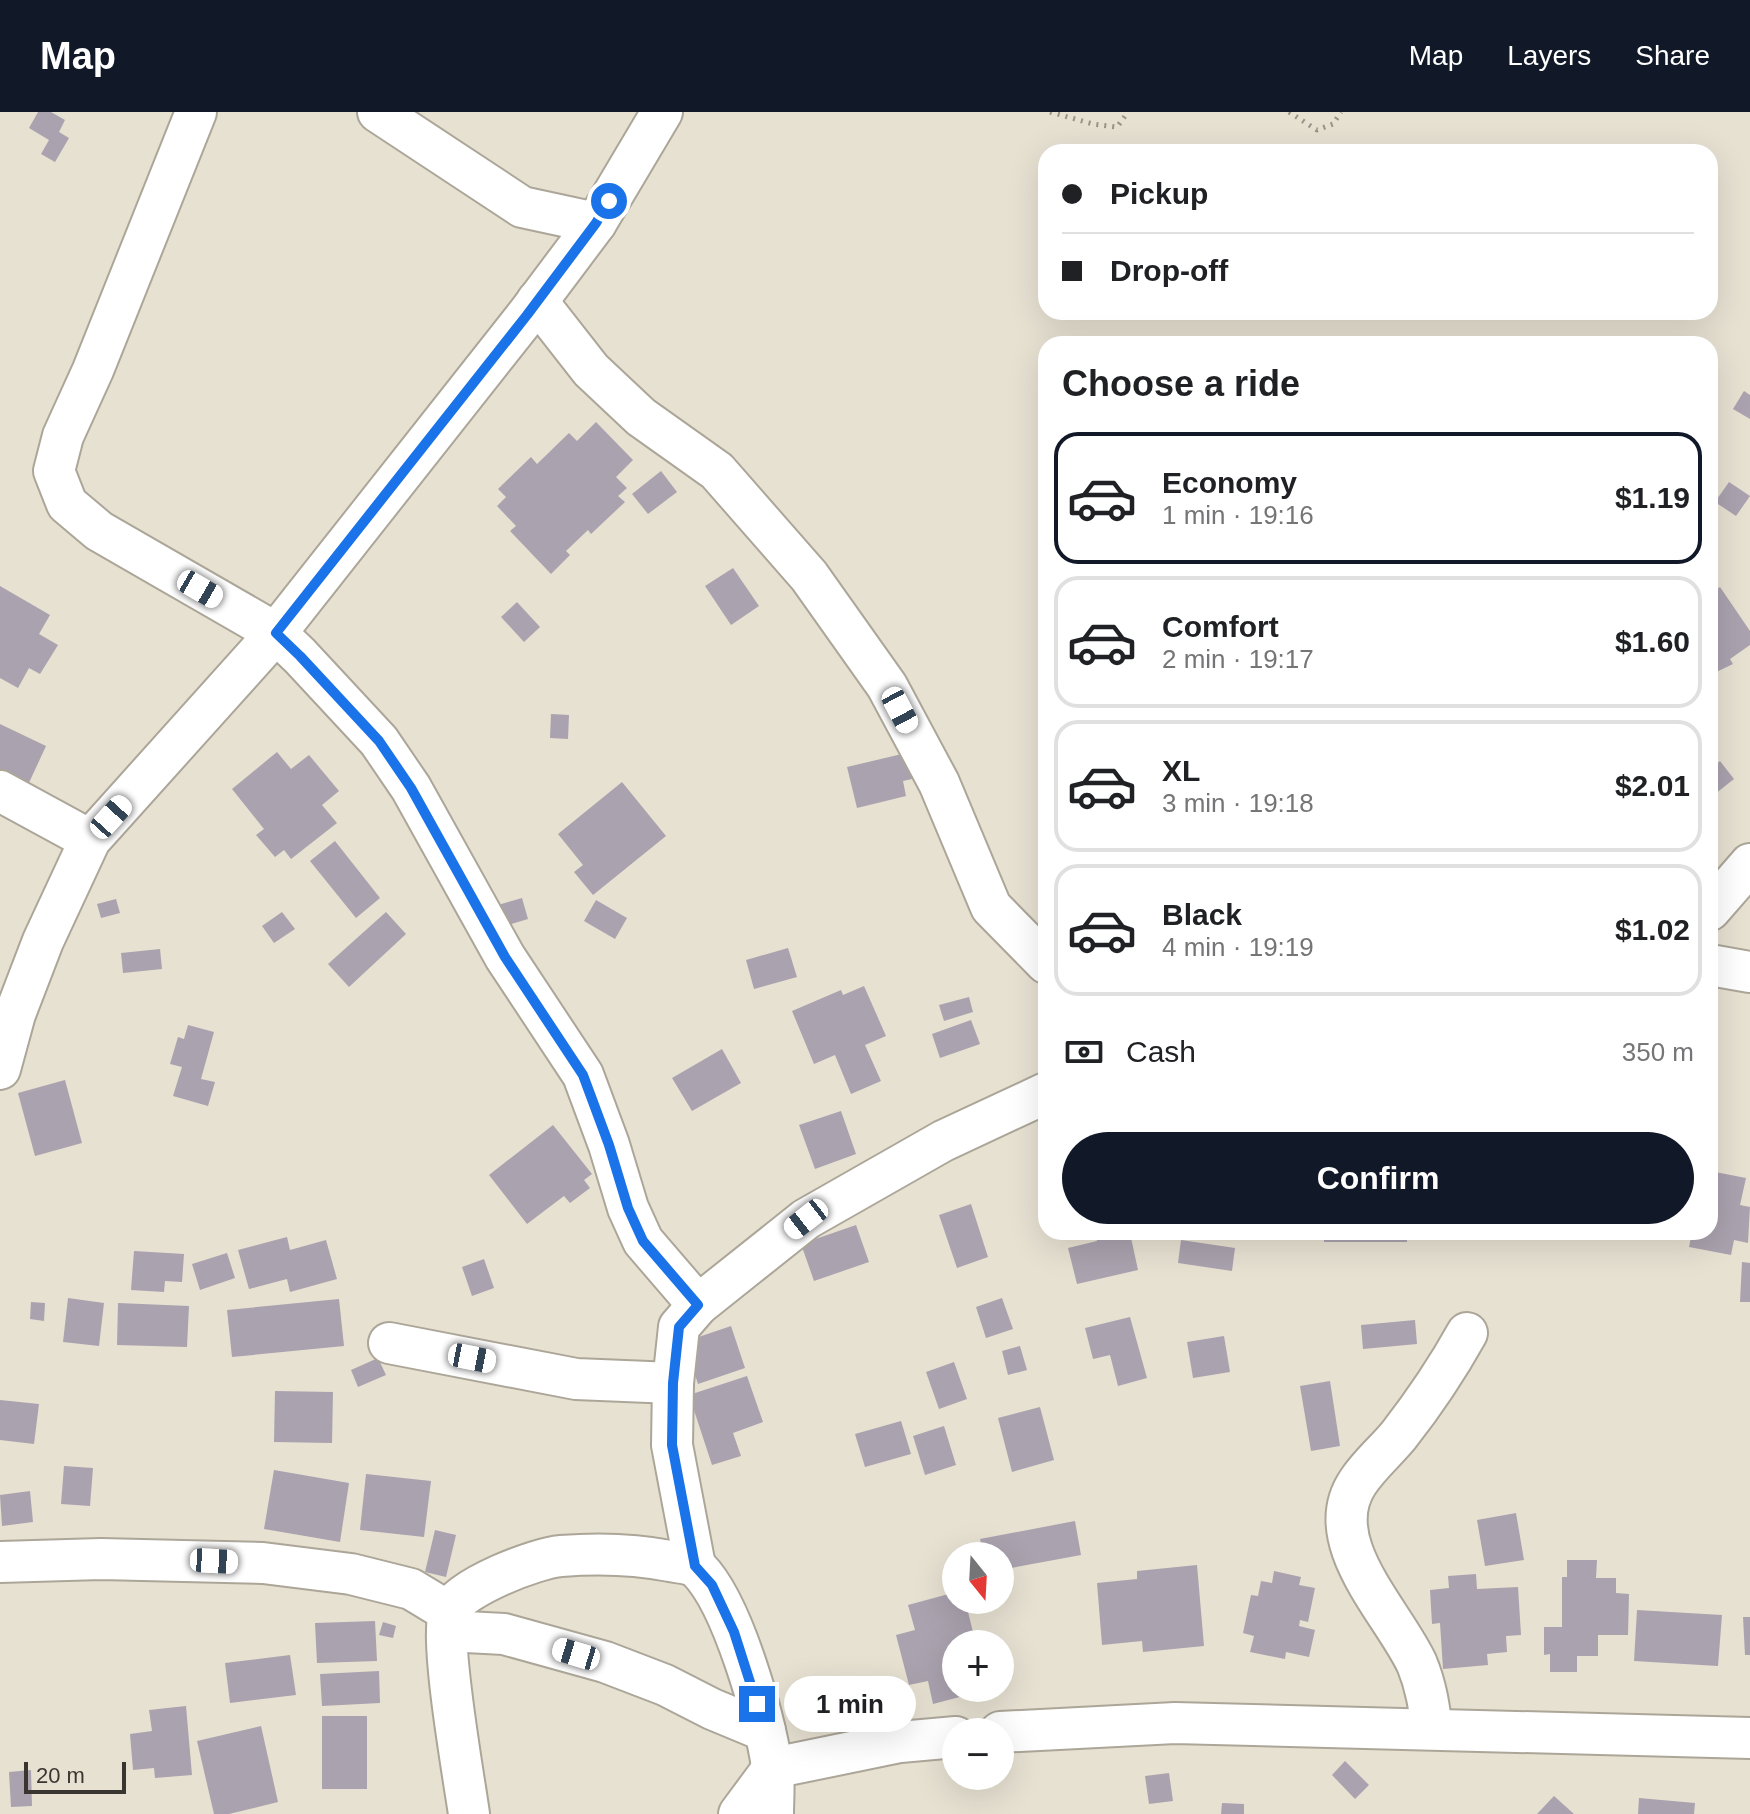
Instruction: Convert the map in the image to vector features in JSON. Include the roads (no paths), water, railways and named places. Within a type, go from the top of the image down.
[{"type":"street","points":[[196,112],[93,370],[63,436],[54,471],[67,504],[99,531],[276,633],[379,741],[411,788],[505,957],[583,1075],[628,1208],[643,1241],[698,1305]]},
{"type":"street","points":[[378,112],[522,207],[596,223]]},
{"type":"street","points":[[0,1069],[15,1014],[43,941],[90,840],[276,633],[537,301],[596,223],[662,112]]},
{"type":"street","points":[[537,301],[591,370],[641,417],[717,471],[809,576],[887,686],[939,783],[991,907],[1038,955]]},
{"type":"street","points":[[0,791],[90,840]]},
{"type":"street","points":[[1718,901],[1750,864]]},
{"type":"street","points":[[1718,966],[1750,972]]},
{"type":"street","points":[[773,1814],[769,1749],[734,1632],[712,1585],[695,1566],[672,1445],[673,1383],[679,1327],[698,1305],[806,1219],[943,1141],[1038,1097]]},
{"type":"street","points":[[1432,1729],[1428,1693],[1416,1661],[1382,1608],[1352,1550],[1344,1512],[1358,1482],[1413,1417],[1467,1333]]},
{"type":"street","points":[[389,1343],[576,1379],[673,1383]]},
{"type":"street","points":[[469,1814],[446,1644],[448,1621],[462,1594],[494,1578],[558,1556],[639,1555],[695,1566]]},
{"type":"street","points":[[0,1562],[130,1559],[263,1563],[351,1574],[411,1589],[448,1621],[605,1662],[665,1685],[712,1709],[769,1749],[942,1738]]},
{"type":"street","points":[[1014,1731],[1175,1723],[1750,1738]]},
{"type":"street","points":[[739,1814],[769,1749]]}]
